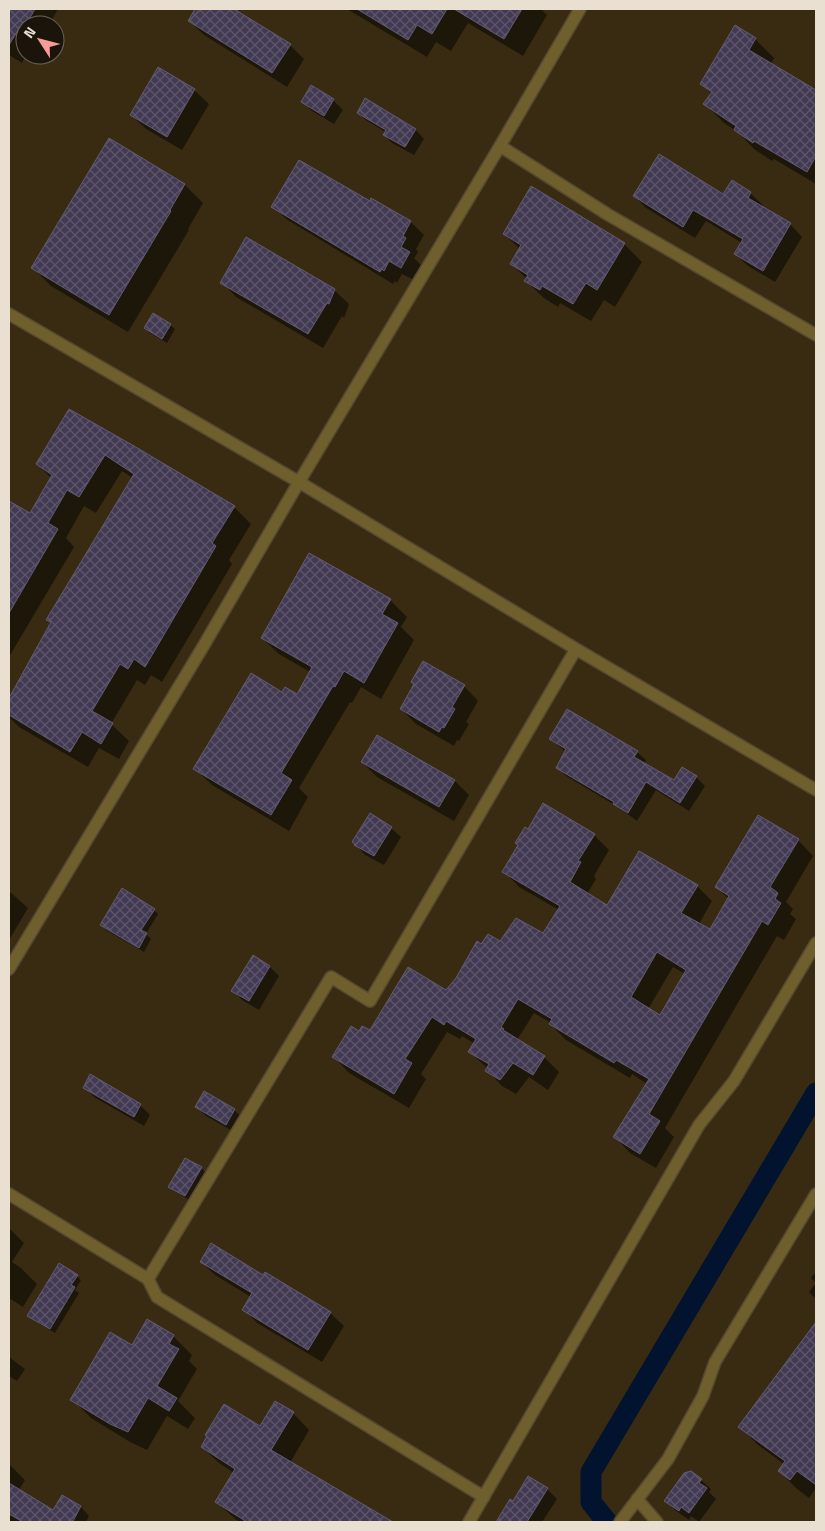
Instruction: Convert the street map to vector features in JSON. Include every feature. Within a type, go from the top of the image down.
[{"type":"lane","points":[[9,969],[204,645],[580,9]]},
{"type":"lane","points":[[500,146],[607,214],[816,335]]},
{"type":"lane","points":[[9,314],[299,482],[576,649],[816,790]]},
{"type":"lane","points":[[148,1279],[331,977],[370,1001],[576,649]]},
{"type":"lane","points":[[469,1522],[699,1125],[734,1081],[816,943]]},
{"type":"lane","points":[[9,1194],[148,1279],[157,1297],[484,1496]]},
{"type":"lane","points":[[624,1518],[668,1459],[704,1396],[715,1362],[816,1194]]},
{"type":"lane","points":[[637,1499],[657,1522]]},
{"type":"building","points":[[9,9],[35,9],[32,15],[15,15],[15,35],[9,45]]},
{"type":"building","points":[[195,9],[234,9],[291,44],[272,73],[188,21]]},
{"type":"building","points":[[357,9],[447,9],[432,34],[417,25],[408,40]]},
{"type":"building","points":[[454,9],[522,9],[504,39]]},
{"type":"building","points":[[735,25],[756,38],[749,50],[816,90],[816,156],[807,172],[754,141],[753,143],[734,130],[736,126],[703,104],[712,92],[700,84]]},
{"type":"building","points":[[158,67],[195,89],[167,137],[130,115]]},
{"type":"building","points":[[311,85],[334,99],[324,116],[301,102]]},
{"type":"building","points":[[365,98],[416,129],[405,147],[383,135],[386,130],[357,113]]},
{"type":"building","points":[[109,138],[185,184],[109,315],[31,268]]},
{"type":"building","points":[[659,154],[723,194],[732,180],[751,192],[748,198],[791,223],[763,271],[734,254],[743,239],[693,210],[683,227],[633,196]]},
{"type":"building","points":[[299,160],[370,201],[371,198],[411,221],[403,236],[406,238],[401,247],[410,252],[401,268],[389,261],[384,271],[382,269],[380,272],[271,207]]},
{"type":"building","points":[[531,186],[625,243],[597,290],[586,283],[573,304],[542,286],[540,290],[524,281],[528,275],[510,264],[521,245],[503,234]]},
{"type":"building","points":[[246,237],[335,289],[329,304],[327,303],[308,334],[220,283]]},
{"type":"building","points":[[153,313],[171,324],[162,339],[144,328]]},
{"type":"building","points":[[69,409],[235,506],[212,543],[216,546],[145,667],[134,659],[128,669],[120,664],[92,711],[113,723],[101,744],[82,732],[70,752],[9,715],[9,698],[51,622],[46,620],[134,474],[105,455],[79,497],[67,490],[48,523],[58,529],[9,613],[9,501],[30,513],[52,475],[36,464]]},
{"type":"building","points":[[309,553],[391,599],[382,614],[398,623],[364,683],[344,671],[335,687],[333,686],[281,773],[292,780],[271,815],[193,769],[251,673],[282,692],[285,687],[297,694],[312,667],[261,638]]},
{"type":"building","points":[[423,661],[465,685],[452,707],[455,709],[444,728],[442,727],[439,732],[400,709],[414,684],[411,682]]},
{"type":"building","points":[[567,709],[638,751],[634,757],[674,780],[682,767],[697,776],[680,803],[646,782],[628,813],[613,804],[614,802],[556,768],[566,749],[549,739]]},
{"type":"building","points":[[377,735],[455,780],[439,807],[361,762]]},
{"type":"building","points":[[543,803],[595,834],[578,861],[581,862],[570,882],[607,905],[639,851],[698,885],[681,913],[710,929],[729,896],[715,887],[758,815],[799,839],[770,887],[778,893],[775,899],[781,903],[768,925],[762,921],[649,1114],[660,1121],[640,1154],[613,1137],[649,1079],[616,1060],[614,1063],[549,1024],[552,1019],[518,999],[501,1027],[545,1056],[533,1075],[513,1063],[500,1080],[485,1071],[489,1064],[468,1052],[476,1039],[446,1021],[444,1025],[432,1017],[405,1059],[412,1063],[394,1094],[332,1057],[351,1026],[359,1031],[362,1026],[370,1030],[408,967],[446,990],[456,978],[477,941],[481,944],[488,934],[500,941],[516,918],[543,933],[560,906],[502,872],[518,845],[515,843],[525,827],[528,829]],"holes":[[[657,952],[686,970],[660,1015],[631,997]]]},
{"type":"building","points":[[370,813],[392,827],[374,856],[352,842]]},
{"type":"building","points":[[122,888],[155,909],[141,930],[147,933],[139,948],[100,925]]},
{"type":"building","points":[[253,955],[270,966],[249,1001],[231,991]]},
{"type":"building","points":[[90,1074],[141,1104],[134,1117],[83,1088]]},
{"type":"building","points":[[204,1091],[235,1109],[226,1125],[195,1107]]},
{"type":"building","points":[[185,1158],[202,1167],[185,1196],[168,1187]]},
{"type":"building","points":[[211,1243],[263,1275],[265,1272],[331,1312],[308,1350],[242,1310],[252,1293],[200,1262]]},
{"type":"building","points":[[59,1263],[78,1275],[71,1285],[75,1287],[50,1329],[27,1316]]},
{"type":"building","points":[[147,1319],[174,1335],[169,1344],[179,1349],[157,1386],[177,1398],[169,1411],[148,1398],[128,1432],[110,1424],[70,1400],[110,1332],[132,1345]]},
{"type":"building","points":[[816,1322],[816,1485],[797,1471],[790,1480],[778,1471],[785,1461],[738,1427]]},
{"type":"building","points":[[275,1401],[294,1412],[271,1450],[393,1522],[247,1522],[215,1502],[235,1469],[201,1447],[207,1436],[205,1435],[224,1404],[260,1426]]},
{"type":"building","points":[[691,1471],[702,1479],[699,1483],[707,1488],[689,1513],[681,1507],[679,1511],[664,1501],[684,1473]]},
{"type":"building","points":[[528,1476],[548,1488],[527,1522],[496,1522],[510,1499],[513,1501]]},
{"type":"building","points":[[9,1483],[53,1510],[62,1495],[81,1506],[74,1522],[23,1522],[9,1514]]},
{"type":"waterway","points":[[607,1522],[591,1502],[591,1472],[816,1093]]}]
